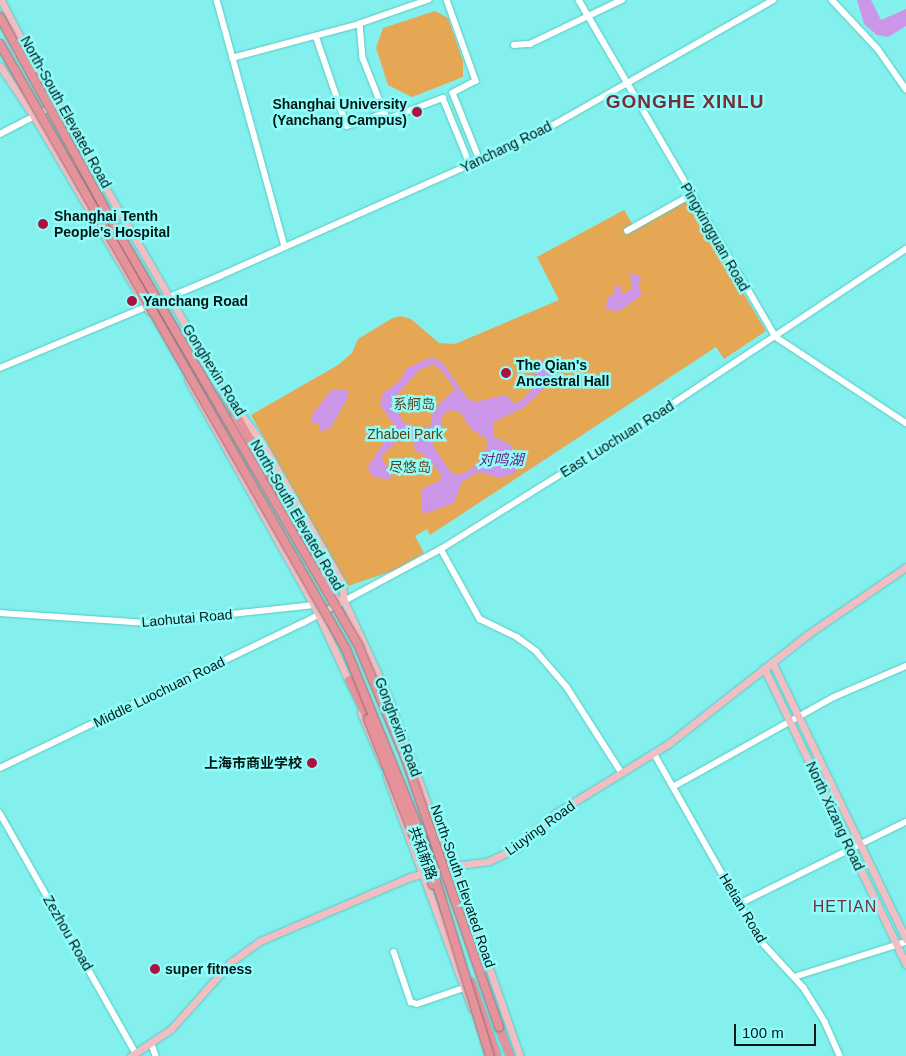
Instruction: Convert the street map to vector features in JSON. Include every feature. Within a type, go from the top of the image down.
[{"type":"highway","name":"North-South Elevated Road","points":[[0,16],[116,227],[343,618],[371,673],[405,757],[498,1027],[510,1056]]},
{"type":"highway","name":"North-South Elevated Road","points":[[0,44],[346,649],[394,762],[497,1056]]},
{"type":"highway","points":[[222,389],[324,574],[343,618]]},
{"type":"highway","points":[[349,680],[368,719],[424,864],[446,910]]},
{"type":"highway","points":[[456,940],[490,1056]]},
{"type":"main road","name":"Gonghexin Road","points":[[1,0],[58,104],[222,389],[261,441],[342,582],[344,601],[387,694],[428,806]]},
{"type":"main road","name":"Gonghexin Road","points":[[0,66],[35,118],[146,306],[314,605],[349,680]]},
{"type":"main road","points":[[222,389],[245,443],[336,599],[344,601]]},
{"type":"main road","name":"Liuying Road","points":[[134,1055],[152,1044],[188,1012],[219,974],[244,951],[276,932],[426,872],[449,866],[489,862],[515,849],[556,813],[654,753],[772,662],[906,567]]},
{"type":"main road","name":"North Xizang Road","points":[[772,662],[906,941]]},
{"type":"main road","name":"North Xizang Road","points":[[764,668],[906,965]]},
{"type":"main road","name":"共和新路","points":[[349,680],[368,709],[484,1033]]},
{"type":"main road","name":"共和新路","points":[[428,806],[510,1056]]},
{"type":"main road","points":[[449,866],[520,1056]]},
{"type":"main road","points":[[426,872],[464,988],[484,1033],[490,1056]]},
{"type":"street","points":[[217,0],[285,247]]},
{"type":"street","points":[[232,58],[360,24],[421,1],[429,0]]},
{"type":"street","points":[[360,24],[363,58],[387,119],[443,98],[476,81],[447,0]]},
{"type":"street","name":"Pingxingguan Road","points":[[579,0],[629,83],[691,195],[776,336],[906,424]]},
{"type":"street","points":[[514,45],[530,44],[589,18],[622,0]]},
{"type":"street","name":"Yanchang Road","points":[[0,368],[146,306],[170,298],[534,136],[773,0]]},
{"type":"street","points":[[832,0],[878,49],[906,89]]},
{"type":"street","points":[[316,36],[348,126],[385,113]]},
{"type":"street","points":[[452,93],[480,160]]},
{"type":"street","points":[[443,98],[470,164]]},
{"type":"street","points":[[0,134],[35,118],[58,104]]},
{"type":"street","points":[[627,231],[691,195]]},
{"type":"street","name":"East Luochuan Road","points":[[318,615],[442,549],[776,336],[906,249]]},
{"type":"street","points":[[442,549],[480,619],[517,637],[536,651],[567,687],[622,773]]},
{"type":"street","name":"Laohutai Road","points":[[0,613],[148,623],[314,605]]},
{"type":"street","name":"Middle Luochuan Road","points":[[0,768],[318,615]]},
{"type":"street","points":[[673,787],[850,689],[906,666]]},
{"type":"street","name":"Hetian Road","points":[[654,753],[764,946],[794,977],[818,1010],[840,1056]]},
{"type":"street","name":"Zezhou Road","points":[[0,813],[134,1055]]},
{"type":"street","points":[[739,904],[906,822]]},
{"type":"street","points":[[794,977],[906,941]]},
{"type":"street","points":[[394,952],[411,1002],[417,1004],[464,988]]},
{"type":"street","points":[[152,1044],[156,1056]]},
{"type":"green space","points":[[435,11],[448,18],[463,61],[463,77],[412,97],[388,85],[376,48],[383,28]]},
{"type":"green space","name":"Zhabei Park","points":[[686,197],[766,331],[724,359],[716,347],[430,535],[427,529],[415,536],[424,553],[395,570],[348,586],[251,415],[338,365],[352,353],[358,339],[391,319],[400,316],[411,319],[439,343],[455,344],[559,300],[537,257],[624,210],[633,225]]},
{"type":"water","points":[[857,0],[871,0],[881,20],[906,9],[906,26],[888,37],[877,35],[864,24]]},
{"type":"water","points":[[630,273],[642,277],[638,283],[642,295],[619,311],[606,310],[607,298],[614,294],[615,285],[620,285],[622,294],[632,290]]},
{"type":"water","name":"对鸣湖","points":[[433,358],[443,363],[467,398],[474,402],[506,395],[514,403],[519,402],[541,382],[530,367],[537,359],[545,362],[554,379],[523,408],[494,422],[493,436],[510,444],[518,461],[515,473],[500,478],[478,472],[462,482],[454,503],[424,514],[421,510],[422,489],[439,481],[442,476],[427,457],[415,450],[412,437],[402,437],[382,455],[383,462],[393,472],[390,479],[376,478],[370,473],[368,466],[395,426],[380,405],[383,393],[400,381],[406,369],[426,359]],"holes":[[[433,364],[443,372],[455,389],[433,410],[431,425],[423,430],[403,422],[393,400],[419,370]],[[450,410],[460,412],[471,429],[488,440],[485,456],[468,471],[457,475],[449,470],[432,444],[442,432],[441,416]]]},
{"type":"water","points":[[332,389],[348,390],[348,397],[330,429],[320,431],[319,424],[311,422],[312,415]]},
{"type":"place","name":"Shanghai University (Yanchang Campus)","points":[[417,112]]},
{"type":"place","name":"Shanghai Tenth People's Hospital","points":[[43,224]]},
{"type":"place","name":"Yanchang Road","points":[[132,301]]},
{"type":"place","name":"The Qian's Ancestral Hall","points":[[506,373]]},
{"type":"place","name":"上海市商业学校","points":[[312,763]]},
{"type":"place","name":"super fitness","points":[[155,969]]},
{"type":"district","name":"GONGHE XINLU","points":[[685,102]]},
{"type":"district","name":"HETIAN","points":[[845,907]]},
{"type":"park label","name":"系舸岛","points":[[414,404]]},
{"type":"park label","name":"尽悠岛","points":[[410,467]]}]
